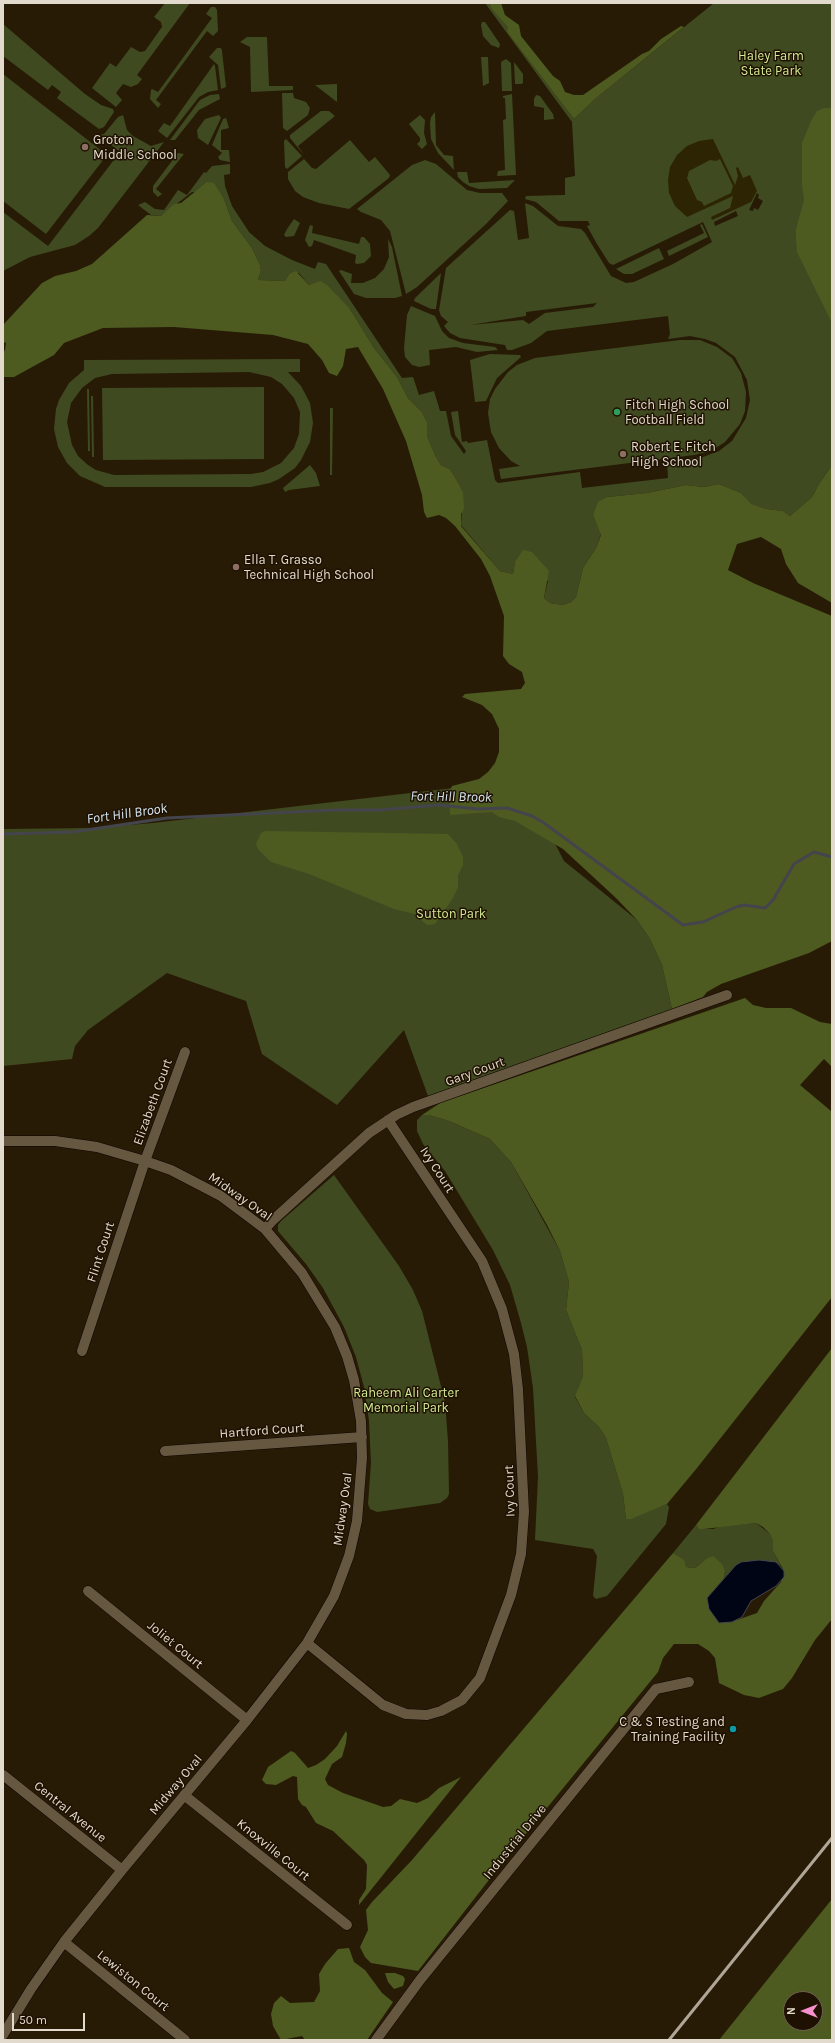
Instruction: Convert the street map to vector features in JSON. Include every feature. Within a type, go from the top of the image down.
[{"type":"street","name":"Gary Court","points":[[265,1229],[369,1133],[388,1120],[413,1107],[727,995]]},
{"type":"street","name":"Elizabeth Court","points":[[145,1161],[185,1052]]},
{"type":"street","name":"Ivy Court","points":[[307,1643],[376,1700],[391,1709],[406,1714],[419,1715],[434,1713],[448,1708],[462,1700],[480,1678],[512,1590],[521,1554],[524,1512],[518,1389],[514,1354],[502,1309],[482,1261],[388,1120]]},
{"type":"street","name":"Midway Oval","points":[[3,1141],[54,1141],[97,1147],[145,1161],[177,1173],[221,1196],[265,1229],[302,1273],[335,1327],[347,1356],[354,1380],[362,1437],[359,1500],[349,1556],[334,1596],[307,1643],[247,1720],[64,1942],[31,1989],[3,2035]]},
{"type":"street","name":"Flint Court","points":[[82,1351],[145,1161]]},
{"type":"street","name":"Hartford Court","points":[[165,1451],[362,1437]]},
{"type":"street","name":"Joliet Court","points":[[88,1591],[247,1720]]},
{"type":"street","name":"Industrial Drive","points":[[376,2040],[420,1980],[656,1689],[689,1682]]},
{"type":"street","name":"Central Avenue","points":[[3,1775],[122,1870]]},
{"type":"street","name":"Knoxville Court","points":[[184,1795],[347,1925]]},
{"type":"street","name":"Lewiston Court","points":[[64,1942],[185,2040]]},
{"type":"green space","points":[[165,3],[190,3],[137,75],[142,79],[138,84],[131,87],[123,84],[116,93],[122,100],[116,107],[92,88],[110,63],[116,67],[131,47],[140,52],[145,51],[162,27],[161,22],[154,17]]},
{"type":"green space","name":"Haley Farm State Park","points":[[485,3],[489,3],[491,8],[504,20],[509,27],[507,32],[574,119],[595,99],[714,3],[832,3],[832,465],[812,497],[790,516],[783,511],[767,509],[750,504],[741,493],[719,484],[704,487],[686,485],[647,493],[607,497],[593,515],[601,534],[596,548],[583,568],[576,597],[571,602],[563,605],[550,603],[544,598],[548,581],[515,562],[513,574],[500,571],[461,525],[463,492],[450,469],[441,465],[436,457],[427,436],[427,422],[422,412],[408,398],[397,377],[374,348],[350,309],[315,284],[309,285],[299,273],[289,274],[285,281],[258,280],[261,270],[260,265],[252,248],[232,221],[224,199],[220,194],[192,192],[161,216],[151,215],[138,205],[145,202],[155,209],[164,210],[178,190],[187,195],[204,172],[206,173],[212,166],[230,164],[230,174],[224,175],[225,186],[232,206],[249,232],[265,246],[292,260],[315,269],[318,262],[326,264],[402,378],[413,377],[419,395],[434,391],[440,411],[446,411],[451,436],[464,454],[466,451],[455,435],[451,412],[458,411],[462,442],[467,441],[468,443],[487,440],[495,480],[498,483],[580,472],[582,488],[668,478],[667,461],[703,457],[719,451],[732,441],[746,418],[750,400],[747,380],[735,357],[716,343],[690,336],[668,339],[670,334],[668,316],[547,331],[531,343],[512,350],[507,350],[505,345],[460,338],[450,333],[444,326],[448,322],[441,316],[439,310],[446,268],[510,210],[514,211],[518,240],[529,238],[525,203],[533,206],[558,226],[581,229],[585,233],[611,276],[626,283],[634,282],[673,264],[712,242],[703,222],[613,265],[609,263],[597,244],[587,226],[590,225],[588,221],[559,221],[536,202],[525,199],[526,196],[565,195],[565,178],[575,176],[572,122]],"holes":[[[757,193],[759,195],[758,198],[763,201],[758,210],[754,208],[753,211],[749,210]],[[736,211],[738,216],[715,226],[714,222]],[[597,303],[593,307],[545,313],[529,324],[523,320],[470,325],[526,316],[526,312]]]},
{"type":"green space","points":[[489,3],[501,3],[505,15],[519,25],[521,36],[553,76],[560,81],[565,92],[574,95],[583,95],[642,54],[649,51],[661,39],[681,26],[684,27],[595,99],[574,119],[507,32],[508,27],[491,8]]},
{"type":"green space","points":[[211,7],[215,7],[217,10],[218,31],[213,36],[207,31],[156,100],[161,104],[158,108],[150,99],[151,90],[152,89],[158,92],[212,18],[206,14]]},
{"type":"green space","points":[[482,22],[485,22],[500,44],[499,48],[491,45],[483,36],[481,25]]},
{"type":"green space","points":[[3,24],[85,94],[101,105],[113,109],[114,112],[104,127],[99,129],[57,98],[61,92],[52,85],[48,90],[3,56]]},
{"type":"green space","points":[[247,37],[267,37],[269,86],[293,86],[293,90],[251,92],[250,47],[240,42]]},
{"type":"green space","points":[[217,48],[221,48],[222,51],[226,87],[221,89],[218,65],[209,57]]},
{"type":"green space","points":[[481,57],[488,57],[489,83],[483,86]]},
{"type":"green space","points":[[506,59],[511,63],[512,91],[502,91],[501,62]]},
{"type":"green space","points":[[514,62],[523,74],[523,83],[521,84],[515,84]]},
{"type":"green space","points":[[214,64],[218,90],[208,92],[199,97],[167,138],[158,131],[164,123],[170,126]]},
{"type":"green space","points":[[3,74],[107,155],[46,234],[3,201]]},
{"type":"green space","points":[[337,84],[337,102],[315,85]]},
{"type":"green space","points":[[282,93],[293,93],[294,98],[306,102],[310,108],[308,115],[287,131],[283,128]]},
{"type":"green space","points":[[219,94],[220,99],[199,110],[175,140],[170,140],[200,100],[210,95]]},
{"type":"green space","points":[[512,94],[516,175],[497,176],[498,171],[505,170],[503,120],[506,119],[505,98],[503,98],[503,96]]},
{"type":"green space","points":[[536,95],[540,96],[553,114],[554,119],[544,120],[544,108],[534,106],[534,99]]},
{"type":"green space","points":[[824,108],[832,108],[832,323],[797,252],[796,239],[796,229],[804,200],[802,185],[802,143],[817,111]]},
{"type":"green space","points":[[321,111],[329,111],[335,116],[298,146],[304,155],[290,138],[290,135]]},
{"type":"green space","points":[[435,112],[436,145],[444,155],[453,156],[454,170],[438,153],[431,139],[430,123],[431,117]]},
{"type":"green space","points":[[123,115],[127,130],[133,136],[151,146],[164,142],[98,228],[89,236],[75,245],[30,257],[3,271],[3,212],[48,246],[120,152],[99,135],[104,134],[118,117]]},
{"type":"green space","points":[[219,115],[221,118],[208,145],[198,138],[197,130],[205,119]]},
{"type":"green space","points":[[420,115],[425,120],[424,133],[427,144],[422,149],[417,144],[420,141],[420,138],[409,124]]},
{"type":"green space","points":[[226,118],[229,128],[221,130],[221,150],[229,150],[230,162],[220,160],[218,157],[222,153],[212,145],[223,119]]},
{"type":"green space","points":[[286,139],[302,156],[287,169],[285,167],[284,141]]},
{"type":"green space","points":[[350,140],[369,162],[375,157],[390,175],[389,178],[349,209],[319,203],[303,197],[295,191],[288,179],[288,172],[304,159],[312,168],[316,169]]},
{"type":"green space","points":[[178,153],[184,154],[156,189],[162,194],[158,197],[153,192],[153,186]]},
{"type":"green space","points":[[425,160],[436,164],[467,190],[480,193],[502,193],[508,201],[486,224],[417,287],[406,294],[390,231],[381,220],[357,209],[412,165]]},
{"type":"green space","points":[[457,172],[467,172],[469,183],[515,180],[507,188],[479,189],[469,186],[463,182],[458,177]]},
{"type":"green space","points":[[207,182],[214,183],[224,199],[232,221],[252,248],[261,270],[258,280],[285,281],[289,274],[296,271],[309,285],[321,281],[328,286],[350,309],[374,348],[397,377],[408,398],[422,412],[427,422],[427,436],[436,457],[441,465],[450,469],[459,484],[463,492],[464,509],[461,514],[461,526],[500,571],[513,574],[515,562],[523,550],[532,552],[549,571],[544,598],[550,603],[563,605],[571,602],[576,597],[583,568],[596,548],[601,535],[593,515],[598,502],[607,497],[647,493],[686,485],[704,487],[719,484],[741,493],[751,504],[767,509],[783,511],[790,516],[812,497],[832,465],[832,603],[798,583],[786,564],[781,549],[761,537],[737,544],[728,570],[753,583],[832,616],[832,941],[809,953],[721,984],[707,992],[703,997],[672,1009],[662,965],[650,939],[637,920],[616,898],[563,849],[515,821],[499,817],[492,812],[450,815],[449,793],[452,786],[479,779],[488,772],[495,763],[499,752],[499,729],[492,714],[482,705],[462,697],[465,694],[521,689],[525,683],[522,672],[509,664],[503,656],[504,616],[490,576],[481,559],[455,526],[446,518],[439,515],[427,518],[424,512],[422,495],[406,441],[383,389],[358,347],[346,349],[343,366],[337,376],[329,373],[322,360],[308,344],[273,335],[174,327],[103,328],[64,343],[54,355],[14,377],[3,377],[3,353],[6,343],[3,342],[3,325],[42,283],[55,276],[76,271],[92,264],[147,215],[161,216],[174,204],[181,203]]},
{"type":"green space","points":[[294,219],[300,223],[294,236],[286,237],[284,235]]},
{"type":"green space","points":[[702,224],[708,237],[669,256],[667,251],[704,233],[700,225]]},
{"type":"green space","points":[[310,225],[313,226],[312,233],[359,244],[361,237],[364,237],[370,244],[371,256],[364,263],[357,264],[355,263],[356,255],[314,240],[312,246],[309,247],[305,240]]},
{"type":"green space","points":[[388,239],[392,247],[402,296],[395,298],[366,298],[354,294],[339,271],[341,270],[352,274],[351,283],[363,283],[375,278],[384,269],[389,257]]},
{"type":"green space","points":[[659,248],[664,259],[632,274],[624,274],[616,269]]},
{"type":"green space","points":[[441,273],[436,309],[431,309],[414,301],[415,298]]},
{"type":"green space","points":[[411,306],[435,316],[442,331],[449,338],[463,343],[495,347],[498,350],[477,352],[456,347],[429,350],[430,365],[419,367],[412,365],[405,357],[404,348],[407,315]]},
{"type":"green space","points":[[680,340],[700,340],[717,347],[732,358],[741,373],[746,392],[745,411],[740,424],[725,442],[711,451],[694,455],[501,479],[499,469],[520,466],[511,461],[499,448],[491,432],[488,413],[490,399],[495,389],[508,372],[517,365],[535,358]]},
{"type":"green space","points":[[490,354],[520,355],[521,357],[497,378],[486,401],[475,402],[470,360]]},
{"type":"green space","points":[[300,359],[300,372],[288,372],[301,386],[310,403],[313,423],[310,442],[295,468],[279,479],[270,483],[251,487],[105,487],[80,476],[67,463],[58,447],[54,429],[56,409],[59,400],[69,383],[84,370],[84,360]],"holes":[[[249,372],[271,377],[282,384],[294,398],[300,412],[299,434],[294,448],[281,463],[263,472],[251,474],[114,475],[96,470],[88,465],[78,456],[72,445],[67,422],[71,403],[82,388],[95,378],[112,374]]]},
{"type":"green space","points":[[264,387],[264,459],[103,460],[102,388]]},
{"type":"green space","points":[[87,389],[89,389],[90,451],[88,451]]},
{"type":"green space","points":[[91,396],[93,396],[94,457],[92,457]]},
{"type":"green space","points":[[330,408],[333,408],[332,475],[330,475]]},
{"type":"green space","points":[[310,465],[316,473],[320,486],[289,490],[285,492],[283,488]]},
{"type":"green space","name":"Sutton Park","points":[[522,780],[564,861],[637,920],[650,939],[662,965],[672,1009],[428,1096],[404,1030],[337,1105],[262,1054],[246,1001],[167,973],[88,1030],[75,1046],[72,1059],[3,1066],[3,829],[93,828],[153,823]]},
{"type":"green space","points":[[266,831],[448,834],[457,844],[463,857],[463,865],[458,875],[458,887],[453,898],[435,924],[427,925],[415,914],[394,909],[309,874],[271,862],[258,849],[256,844],[261,833]]},
{"type":"green space","points":[[745,998],[753,1005],[766,1008],[791,1008],[820,1022],[832,1024],[832,1067],[824,1059],[800,1085],[831,1111],[832,1297],[667,1504],[631,1519],[626,1519],[623,1494],[606,1438],[599,1427],[584,1413],[575,1396],[583,1376],[582,1350],[566,1310],[569,1282],[560,1251],[547,1225],[511,1162],[490,1139],[449,1121],[429,1115],[422,1115],[440,1103]]},
{"type":"green space","points":[[422,1115],[429,1115],[449,1121],[490,1139],[511,1162],[560,1251],[569,1282],[566,1310],[582,1350],[583,1376],[575,1397],[584,1413],[599,1427],[606,1438],[623,1494],[626,1519],[667,1504],[669,1507],[666,1524],[607,1596],[596,1599],[593,1596],[597,1556],[593,1549],[535,1540],[538,1477],[533,1388],[527,1347],[521,1323],[510,1285],[493,1250],[445,1171],[423,1144],[417,1131],[417,1120]]},
{"type":"green space","name":"Raheem Ali Carter Memorial Park","points":[[334,1175],[399,1266],[413,1290],[422,1311],[445,1402],[448,1441],[449,1494],[447,1498],[440,1503],[377,1512],[370,1509],[368,1504],[371,1463],[369,1421],[364,1387],[356,1357],[344,1327],[323,1288],[306,1264],[278,1231],[278,1225],[281,1221]]},
{"type":"green space","points":[[832,1348],[832,1619],[815,1640],[792,1678],[783,1689],[759,1698],[744,1695],[719,1683],[715,1658],[709,1651],[698,1644],[674,1644],[663,1658],[658,1672],[506,1858],[418,1971],[371,1963],[365,1957],[360,1947],[368,1930],[366,1910],[412,1860],[673,1553],[684,1560],[686,1567],[695,1568],[706,1559],[713,1556],[722,1564],[725,1571],[724,1578],[707,1598],[737,1620],[757,1613],[764,1601],[781,1582],[784,1571],[773,1551],[773,1542],[770,1534],[763,1527],[756,1523],[699,1529],[696,1525]]},
{"type":"green space","points":[[756,1523],[770,1534],[773,1542],[773,1551],[781,1566],[776,1562],[736,1565],[724,1578],[725,1571],[706,1559],[695,1568],[686,1567],[673,1553],[696,1525],[699,1529],[713,1529],[722,1526]]},
{"type":"green space","points":[[346,1731],[346,1743],[342,1757],[332,1764],[325,1779],[328,1785],[343,1793],[383,1807],[391,1806],[400,1799],[417,1803],[428,1798],[439,1788],[461,1777],[359,1905],[359,1900],[366,1889],[367,1865],[364,1860],[333,1831],[316,1823],[306,1807],[302,1805],[298,1799],[297,1777],[293,1776],[276,1785],[266,1784],[262,1780],[268,1767],[291,1751],[295,1753],[308,1768],[316,1765],[325,1759],[337,1746]]},
{"type":"green space","points":[[832,1899],[832,2040],[719,2040]]},
{"type":"green space","points":[[349,1948],[354,1962],[365,1970],[382,1993],[393,2002],[367,2040],[305,2040],[302,2036],[281,2040],[273,2026],[271,2014],[274,2003],[281,1996],[290,2003],[314,2002],[320,1991],[319,1974],[325,1964],[338,1949]]},
{"type":"green space","points":[[385,1973],[395,1973],[403,1976],[405,1979],[403,1986],[394,1989],[388,1982]]},
{"type":"sand","points":[[713,139],[735,185],[738,176],[736,168],[738,167],[743,178],[750,175],[757,191],[751,202],[712,220],[711,217],[730,208],[733,196],[687,217],[675,206],[669,193],[668,180],[670,167],[677,155],[687,146],[699,141]],"holes":[[[720,159],[733,186],[731,193],[704,206],[702,202],[697,200],[687,178],[689,171],[710,160],[716,161]]]},
{"type":"water","points":[[759,1560],[776,1562],[784,1571],[784,1577],[776,1586],[751,1601],[742,1617],[732,1622],[719,1623],[709,1609],[707,1598],[736,1565],[741,1562]]},
{"type":"waterway","name":"Fort Hill Brook","points":[[3,834],[73,832],[167,818],[335,810],[379,810],[439,805],[477,809],[507,808],[532,816],[544,823],[683,925],[703,922],[736,907],[744,905],[765,908],[773,900],[794,864],[814,852],[832,857]]},
{"type":"railway","points":[[669,2040],[832,1838]]},
{"type":"place","name":"Groton Middle School","points":[[85,147]]},
{"type":"place","name":"Fitch High School Football Field","points":[[617,412]]},
{"type":"place","name":"Robert E. Fitch High School","points":[[623,454]]},
{"type":"place","name":"Ella T. Grasso Technical High School","points":[[236,567]]},
{"type":"place","name":"C & S Testing and Training Facility","points":[[733,1729]]}]
